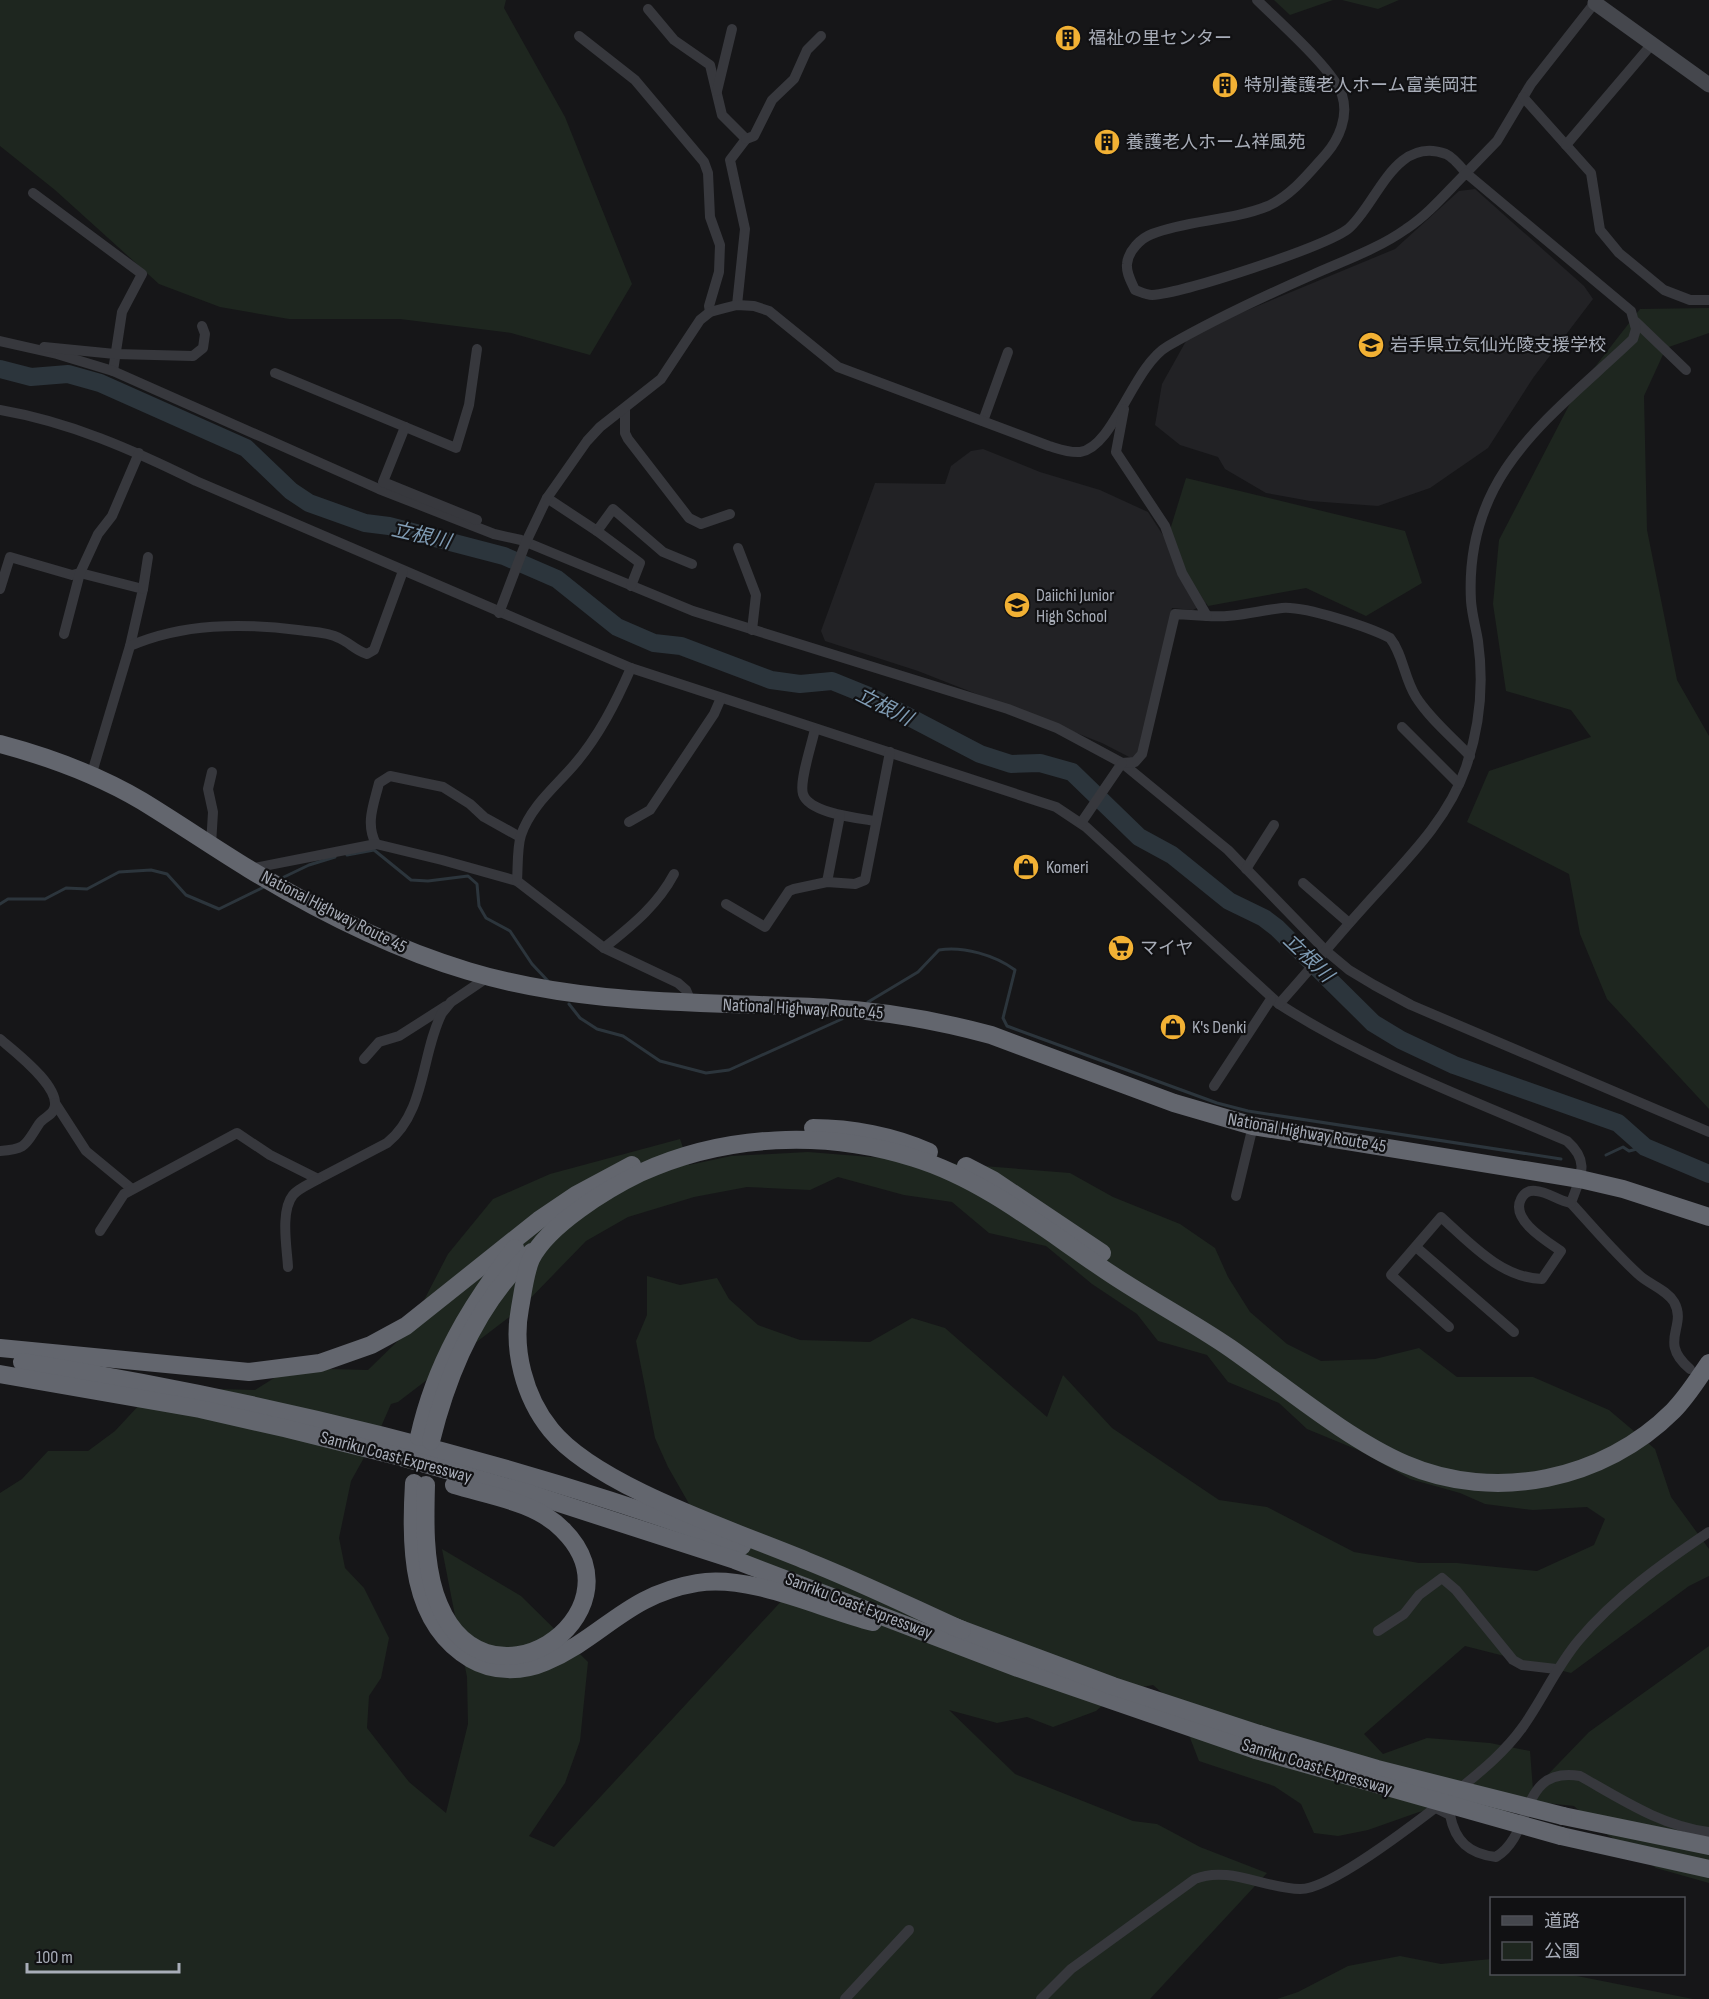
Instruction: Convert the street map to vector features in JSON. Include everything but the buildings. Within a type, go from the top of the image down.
[{"type":"highway","name":"National Highway Route 45","points":[[0,744],[30,752],[91,776],[140,800],[249,869],[357,928],[417,954],[488,977],[566,994],[692,1004],[832,1008],[886,1013],[963,1028],[1013,1043],[1174,1103],[1253,1126],[1580,1179],[1623,1189],[1709,1217]]},
{"type":"highway","points":[[0,1348],[240,1372],[280,1370],[320,1363],[371,1345],[406,1326],[539,1220],[613,1173],[680,1145],[775,1129],[847,1130],[916,1146],[993,1180],[1170,1298],[1208,1333]]},
{"type":"highway","points":[[539,1220],[519,1242],[467,1314],[435,1379],[425,1439],[457,1360],[483,1313],[507,1278],[576,1212],[628,1179],[694,1154],[775,1140],[845,1143],[913,1157],[958,1175],[997,1197],[1164,1310],[1208,1333],[1366,1443],[1393,1458],[1429,1473],[1491,1482],[1550,1478],[1603,1460],[1653,1429],[1676,1409],[1709,1363]]},
{"type":"highway","points":[[551,1235],[532,1258],[517,1320],[517,1343],[528,1389],[537,1411],[552,1432],[598,1468],[651,1496],[812,1563],[961,1637]]},
{"type":"highway","name":"Sanriku Coast Expressway","points":[[0,1358],[203,1394],[347,1428],[467,1460],[739,1545],[961,1637]]},
{"type":"highway","name":"Sanriku Coast Expressway","points":[[0,1374],[200,1409],[463,1474],[625,1523],[1125,1690],[1258,1742],[1561,1836],[1709,1869]]},
{"type":"highway","points":[[284,1428],[341,1450],[527,1507],[546,1517],[574,1542],[584,1566],[583,1595],[579,1609],[566,1633],[539,1651],[516,1656],[490,1653],[461,1636],[446,1618],[435,1593],[426,1551],[420,1484],[413,1554],[422,1598],[434,1623],[450,1644],[483,1665],[513,1669],[544,1663],[563,1654],[638,1601],[661,1591],[700,1582],[752,1586],[858,1619],[961,1637]]},
{"type":"highway","name":"Sanriku Coast Expressway","points":[[1258,1742],[1377,1769],[1563,1816],[1709,1846]]},
{"type":"street","points":[[1257,0],[1320,63],[1342,95],[1344,122],[1334,144],[1296,188],[1270,205],[1240,215],[1152,234],[1135,246],[1127,262],[1128,274],[1135,290],[1149,295],[1177,291],[1324,243],[1349,228],[1380,184],[1404,158],[1424,152],[1447,154],[1466,173],[1631,311],[1636,322],[1686,370]]},
{"type":"street","points":[[499,613],[524,542],[547,498],[587,441],[600,427],[661,379],[700,320],[710,312],[737,305],[754,306],[769,311],[838,367],[1049,446],[1071,452],[1082,452],[1093,447],[1109,429],[1128,393],[1155,353],[1222,314],[1370,250],[1406,230],[1438,202],[1497,141],[1523,97],[1595,1],[1709,85]]},
{"type":"street","points":[[648,9],[674,40],[710,65],[722,115],[746,139]]},
{"type":"street","points":[[716,94],[732,29]]},
{"type":"street","points":[[579,36],[635,80],[704,162],[708,173],[710,217],[720,245],[719,272],[709,306],[710,312]]},
{"type":"street","points":[[737,305],[745,229],[730,160],[746,139],[754,136],[772,100],[794,79],[807,50],[821,36]]},
{"type":"street","points":[[1566,145],[1652,44]]},
{"type":"street","points":[[1523,97],[1591,173],[1600,230],[1619,254],[1664,290],[1690,300],[1709,300]]},
{"type":"street","points":[[33,193],[142,274],[122,312],[113,372]]},
{"type":"street","points":[[1214,1086],[1275,1002],[1287,995],[1426,837],[1459,784],[1470,756],[1481,699],[1481,669],[1471,604],[1470,574],[1479,521],[1489,495],[1507,464],[1530,438],[1633,339],[1636,322]]},
{"type":"street","points":[[28,347],[61,347],[115,354],[193,356],[203,348],[205,334],[202,327]]},
{"type":"street","points":[[0,341],[113,372],[378,489],[494,534],[524,542]]},
{"type":"street","points":[[275,373],[456,448],[469,405],[477,350]]},
{"type":"street","points":[[982,421],[1008,352]]},
{"type":"street","points":[[1128,393],[1116,452],[1165,526],[1182,573],[1207,616]]},
{"type":"street","points":[[625,409],[625,433],[628,439],[689,518],[701,524],[730,514]]},
{"type":"street","points":[[0,410],[49,420],[139,453],[196,481],[631,668],[1040,800],[1081,823],[1275,1002],[1314,1028],[1362,1052],[1567,1141],[1577,1150],[1583,1160],[1580,1179],[1571,1203]]},
{"type":"street","points":[[405,427],[383,482],[693,611],[1008,709],[1057,728],[1119,766],[1228,850],[1323,953],[1349,970],[1411,1005],[1709,1132]]},
{"type":"street","points":[[64,634],[80,573],[98,534],[112,516],[139,453]]},
{"type":"street","points":[[547,498],[640,563],[631,586]]},
{"type":"street","points":[[597,531],[614,509],[663,552],[692,564]]},
{"type":"street","points":[[738,548],[756,595],[752,630]]},
{"type":"street","points":[[0,589],[10,557],[72,575],[80,573],[142,589]]},
{"type":"street","points":[[91,776],[130,646],[148,557]]},
{"type":"street","points":[[130,646],[148,638],[208,626],[259,625],[340,638],[355,650],[367,654],[374,650],[403,571]]},
{"type":"street","points":[[1081,823],[1119,766],[1135,762],[1142,754],[1175,614],[1237,616],[1283,608],[1299,609],[1390,638],[1398,647],[1403,673],[1416,697],[1470,756]]},
{"type":"street","points":[[517,881],[520,837],[543,797],[575,764],[612,710],[631,668]]},
{"type":"street","points":[[628,822],[650,810],[714,714],[721,698]]},
{"type":"street","points":[[1401,727],[1459,784]]},
{"type":"street","points":[[815,729],[802,793],[814,807],[840,815],[875,821]]},
{"type":"street","points":[[726,904],[765,927],[789,891],[827,882],[855,884],[865,880],[890,752]]},
{"type":"street","points":[[211,845],[213,812],[208,789],[212,772]]},
{"type":"street","points":[[376,844],[372,836],[370,816],[380,783],[386,777],[443,787],[470,804],[484,817],[520,837]]},
{"type":"street","points":[[827,882],[840,815]]},
{"type":"street","points":[[1246,869],[1274,825]]},
{"type":"street","points":[[249,869],[376,844],[517,881],[604,948],[678,983],[687,990],[692,1004]]},
{"type":"street","points":[[604,948],[645,914],[663,894],[674,874]]},
{"type":"street","points":[[1303,883],[1349,923]]},
{"type":"street","points":[[364,1059],[379,1042],[399,1036],[488,977]]},
{"type":"street","points":[[288,1267],[287,1213],[289,1201],[295,1193],[318,1179],[387,1143],[402,1128],[416,1098],[437,1023],[451,1002]]},
{"type":"street","points":[[0,1039],[39,1074],[86,1151],[132,1189]]},
{"type":"street","points":[[0,1151],[22,1147],[30,1141],[40,1122],[53,1112],[55,1103]]},
{"type":"street","points":[[1236,1196],[1253,1126]]},
{"type":"street","points":[[100,1231],[124,1194],[237,1132],[270,1155],[318,1179]]},
{"type":"street","points":[[1449,1327],[1391,1275],[1441,1217],[1491,1260],[1515,1274],[1542,1279],[1561,1251],[1527,1225],[1519,1204],[1521,1197],[1527,1192],[1536,1191],[1571,1203],[1638,1275],[1671,1298],[1677,1313],[1674,1350],[1678,1359],[1690,1369]]},
{"type":"street","points":[[1416,1247],[1514,1332]]},
{"type":"street","points":[[1041,1999],[1071,1970],[1196,1879],[1214,1874],[1291,1888],[1314,1887],[1393,1841],[1489,1765],[1506,1747],[1543,1696],[1556,1669],[1581,1638],[1664,1562],[1709,1532]]},
{"type":"street","points":[[1378,1631],[1404,1614],[1419,1595],[1442,1578],[1456,1590],[1513,1660],[1522,1665],[1556,1669]]},
{"type":"street","points":[[1435,1808],[1447,1811],[1457,1838],[1468,1848],[1483,1855],[1496,1857],[1513,1842],[1534,1792],[1543,1782],[1560,1775],[1571,1774],[1580,1776],[1649,1814],[1709,1833]]},
{"type":"street","points":[[845,1999],[909,1930]]},
{"type":"shaded area","name":"岩手県立気仙光陵支援学校","points":[[1475,189],[1584,286],[1593,299],[1533,378],[1488,448],[1430,488],[1378,506],[1310,501],[1266,493],[1225,469],[1218,457],[1180,445],[1155,425],[1162,384],[1190,334],[1395,249],[1459,191]]},
{"type":"shaded area","name":"Daiichi Junior High School","points":[[983,449],[1040,472],[1100,490],[1148,512],[1207,603],[1193,610],[1172,608],[1140,751],[1133,759],[1102,743],[918,671],[825,641],[821,631],[875,483],[945,484],[951,466],[971,451]]},
{"type":"green space","points":[[0,0],[506,0],[504,8],[565,117],[632,284],[590,355],[511,333],[400,319],[289,319],[220,307],[159,284],[55,190],[0,146]]},
{"type":"green space","points":[[1274,0],[1333,0],[1290,15]]},
{"type":"green space","points":[[1342,0],[1399,0],[1378,9]]},
{"type":"green space","points":[[1709,308],[1709,333],[1666,348],[1644,396],[1647,530],[1677,680],[1709,736],[1709,1109],[1607,999],[1580,934],[1569,874],[1467,822],[1489,771],[1591,737],[1571,710],[1506,691],[1493,604],[1499,540],[1577,390],[1640,309]]},
{"type":"green space","points":[[1186,478],[1405,531],[1422,583],[1366,616],[1306,588],[1208,606],[1166,543]]},
{"type":"green space","points":[[680,1139],[689,1165],[731,1156],[808,1152],[1070,1173],[1113,1197],[1180,1224],[1215,1248],[1228,1277],[1250,1312],[1287,1344],[1321,1361],[1375,1359],[1419,1348],[1457,1377],[1533,1377],[1609,1410],[1655,1449],[1671,1497],[1709,1549],[1709,1576],[1689,1586],[1571,1673],[1465,1646],[1364,1734],[1383,1754],[1427,1738],[1490,1743],[1530,1751],[1533,1790],[1589,1732],[1709,1646],[1709,1883],[1656,1868],[1602,1831],[1574,1806],[1546,1803],[1490,1814],[1457,1805],[1419,1812],[1368,1830],[1338,1836],[1314,1833],[1301,1804],[1274,1786],[1199,1761],[1185,1725],[1182,1710],[1153,1685],[1131,1689],[1109,1700],[1096,1711],[1053,1727],[1027,1717],[997,1723],[949,1710],[1015,1774],[1133,1821],[1157,1824],[1200,1847],[1267,1873],[1150,1999],[0,1999],[0,1493],[22,1479],[48,1451],[88,1451],[115,1431],[141,1403],[216,1389],[255,1390],[290,1368],[368,1370],[408,1331],[448,1254],[493,1199],[550,1174]],"holes":[[[838,1177],[904,1195],[952,1202],[989,1233],[1046,1246],[1092,1284],[1137,1314],[1158,1341],[1207,1355],[1228,1382],[1279,1403],[1307,1429],[1358,1450],[1410,1479],[1460,1493],[1485,1504],[1533,1510],[1587,1507],[1605,1519],[1594,1545],[1537,1571],[1457,1563],[1419,1563],[1354,1552],[1267,1507],[1219,1500],[1112,1428],[1063,1375],[1047,1417],[945,1328],[912,1318],[870,1342],[800,1340],[758,1325],[729,1299],[717,1278],[680,1285],[647,1276],[647,1315],[636,1341],[655,1438],[668,1467],[692,1509],[757,1567],[799,1582],[554,1847],[529,1836],[565,1783],[580,1741],[588,1662],[521,1596],[442,1549],[467,1677],[468,1724],[446,1813],[409,1782],[367,1728],[369,1696],[381,1678],[389,1638],[364,1588],[345,1568],[339,1538],[351,1481],[391,1404],[398,1402],[521,1308],[586,1241],[628,1217],[694,1197],[747,1187],[810,1190]]]},
{"type":"green space","points":[[1400,1956],[1441,1964],[1490,1959],[1490,1975],[1572,1975],[1693,1999],[1277,1999],[1298,1992],[1348,1966]]},
{"type":"waterway","name":"立根川","points":[[0,369],[31,377],[68,374],[100,383],[246,448],[291,491],[309,503],[365,523],[389,526],[504,556],[557,579],[617,627],[654,643],[681,646],[771,680],[800,684],[832,681],[869,696],[980,754],[1011,764],[1040,763],[1072,772],[1139,837],[1172,855],[1229,901],[1264,918],[1277,928],[1373,1023],[1401,1040],[1454,1065],[1618,1123],[1645,1147],[1709,1174]]},
{"type":"waterway","points":[[347,855],[374,850],[411,880],[428,881],[468,876],[477,884],[479,906],[486,918],[510,931],[532,964],[548,981]]},
{"type":"waterway","points":[[284,877],[309,865],[335,857]]},
{"type":"waterway","points":[[0,904],[8,899],[45,899],[66,888],[87,889],[119,872],[151,870],[167,874],[186,895],[219,909],[264,887]]},
{"type":"waterway","points":[[868,1002],[918,972],[939,950],[958,949],[978,953],[998,960],[1015,970],[1003,1018],[1007,1026],[1217,1103],[1248,1111],[1561,1159]]},
{"type":"waterway","points":[[569,1004],[580,1018],[597,1029],[623,1036],[660,1061],[706,1073],[729,1070],[842,1019]]},
{"type":"waterway","points":[[1606,1155],[1623,1147],[1629,1151],[1645,1147]]},
{"type":"place","name":"福祉の里センター","points":[[1068,38]]},
{"type":"place","name":"特別養護老人ホーム富美岡荘","points":[[1225,85]]},
{"type":"place","name":"養護老人ホーム祥風苑","points":[[1107,142]]},
{"type":"place","name":"岩手県立気仙光陵支援学校","points":[[1371,345]]},
{"type":"place","name":"Daiichi Junior High School","points":[[1017,605]]},
{"type":"place","name":"Komeri","points":[[1026,867]]},
{"type":"place","name":"マイヤ","points":[[1121,948]]},
{"type":"place","name":"K's Denki","points":[[1173,1027]]}]
